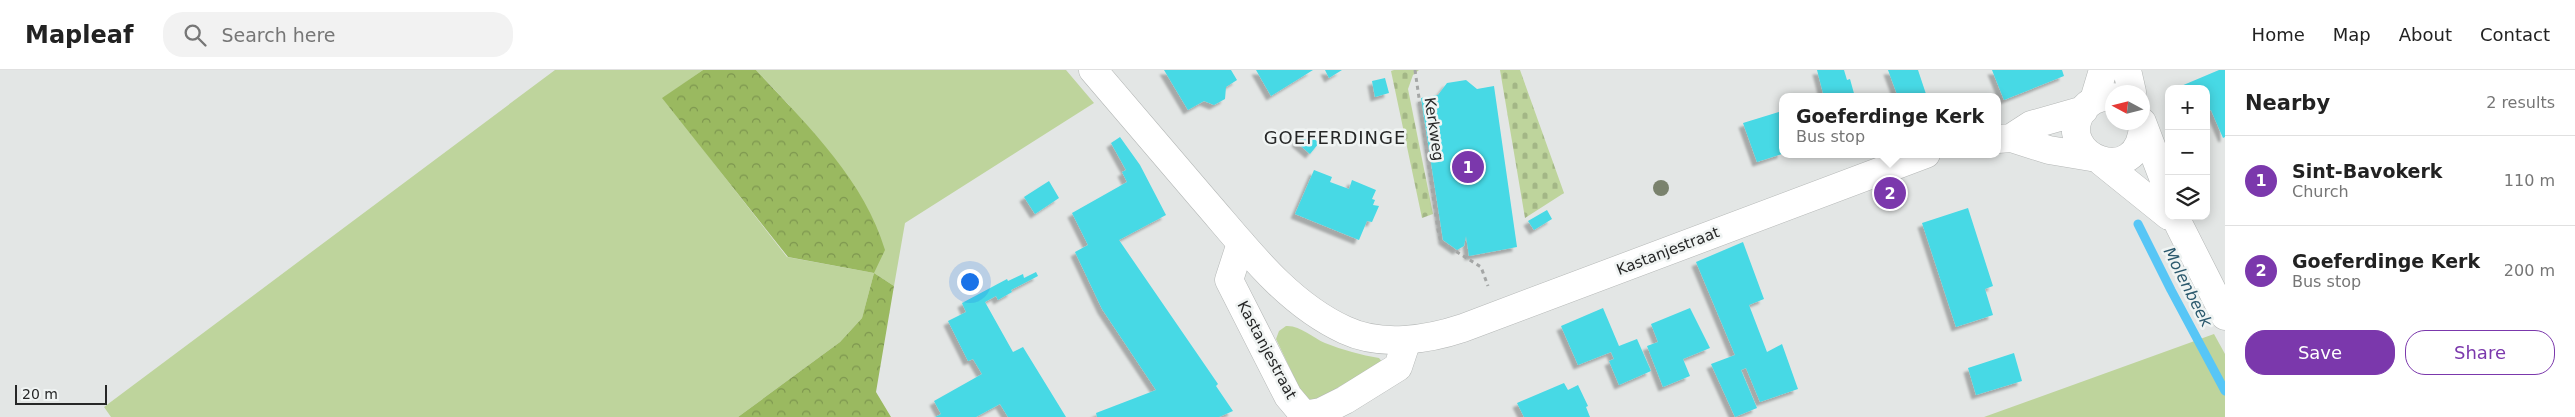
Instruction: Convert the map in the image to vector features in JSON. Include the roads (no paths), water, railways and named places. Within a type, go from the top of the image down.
[{"type":"street","name":"Kastanjestraat","points":[[1093,70],[1242,243],[1303,306],[1346,330],[1373,337],[1407,340],[1445,334],[1915,158]]},
{"type":"street","points":[[2103,70],[2097,102],[2077,126],[2077,135],[2080,143],[2097,159],[2165,212]]},
{"type":"street","points":[[2127,70],[2130,85]]},
{"type":"street","points":[[2004,139],[2031,125],[2097,102]]},
{"type":"street","points":[[2004,139],[2049,150],[2118,162],[2131,154],[2140,142],[2141,130]]},
{"type":"street","points":[[2144,130],[2165,183]]},
{"type":"street","points":[[2174,220],[2225,316]]},
{"type":"street","name":"Kastanjestraat","points":[[1242,243],[1229,280],[1288,396],[1304,414],[1321,412],[1345,400],[1398,367],[1407,340]]},
{"type":"waterway","name":"Molenbeek","points":[[2138,224],[2225,391]]},
{"type":"place","name":"Sint-Bavokerk","points":[[1468,167]]},
{"type":"place","name":"Goeferdinge Kerk","points":[[1890,193]]},
{"type":"district","name":"GOEFERDINGE","points":[[1335,137]]}]
